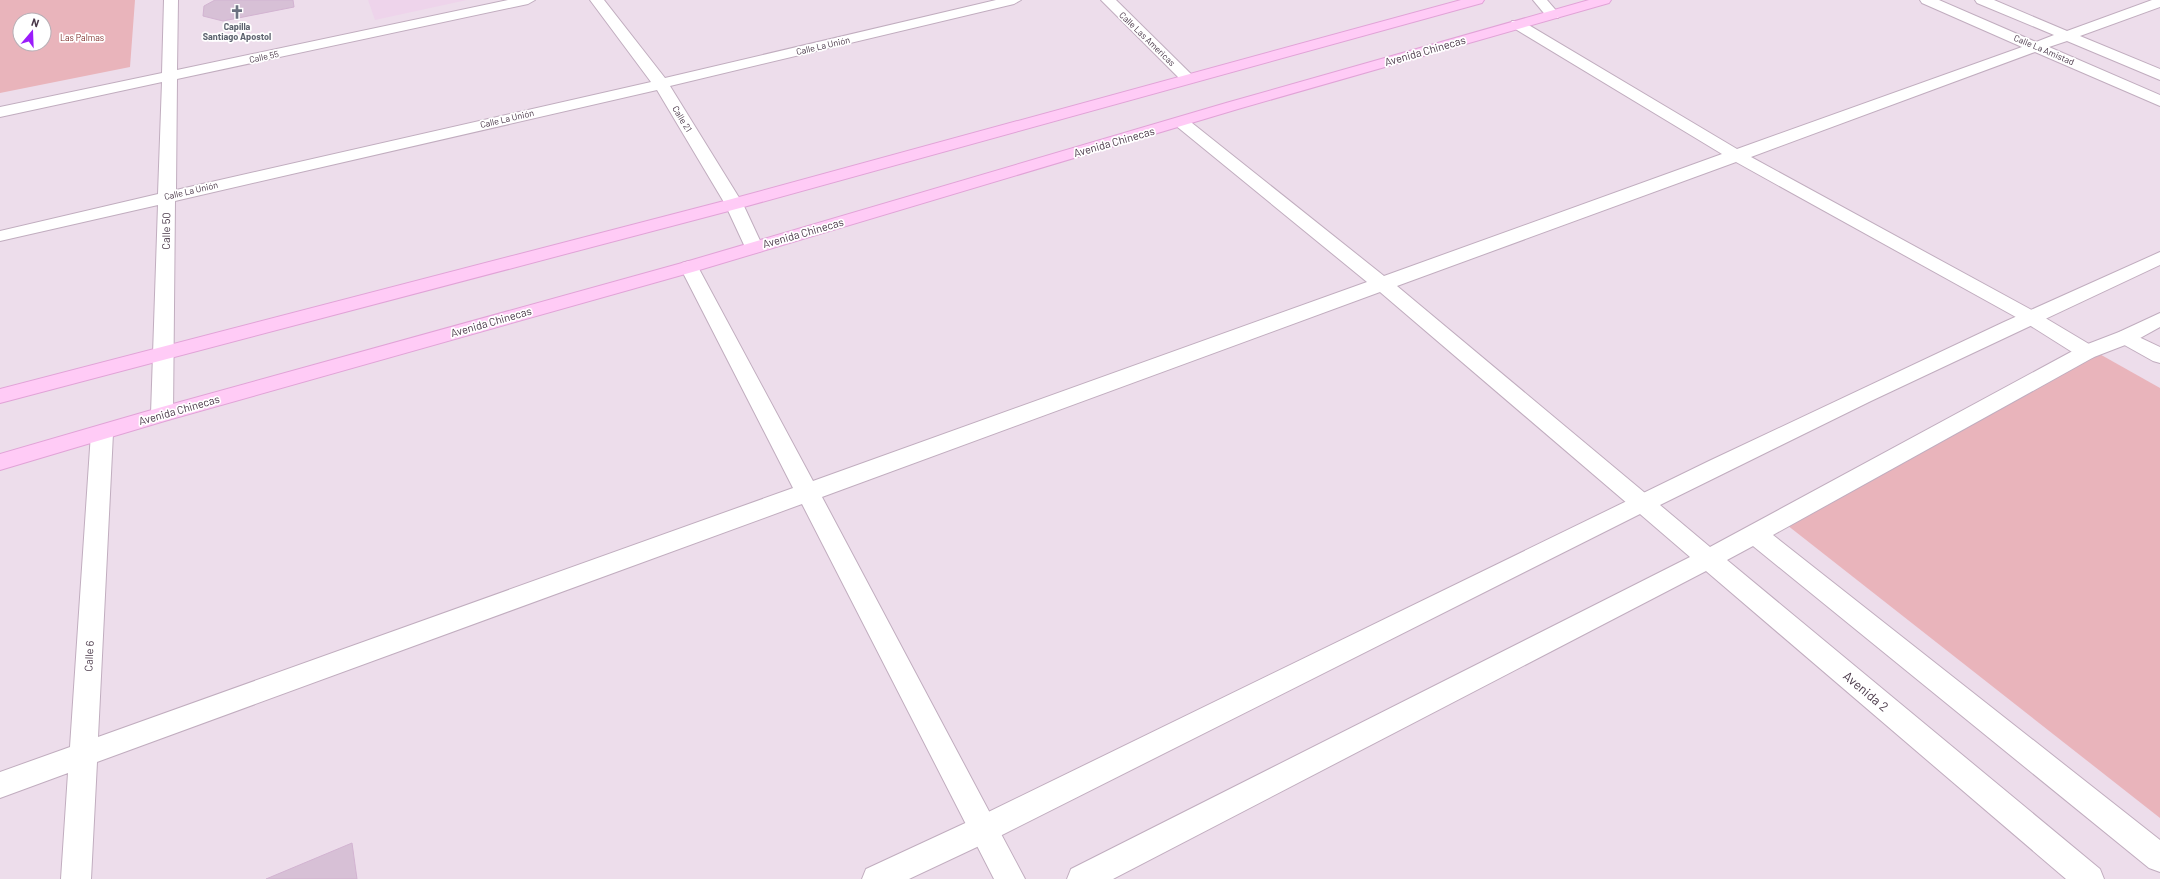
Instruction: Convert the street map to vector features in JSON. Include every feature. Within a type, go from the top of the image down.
[{"type":"main road","points":[[0,396],[163,352],[734,204],[1187,78],[1477,0]]},
{"type":"main road","name":"Avenida Chinecas","points":[[0,462],[162,414],[689,267],[1517,24],[1604,0]]},
{"type":"street","name":"Calle 50","points":[[162,414],[171,0]]},
{"type":"street","name":"Calle 55","points":[[0,112],[528,0]]},
{"type":"street","name":"Calle 21","points":[[597,0],[661,84],[734,204],[754,247]]},
{"type":"street","name":"Calle La Unión","points":[[0,236],[661,84],[1014,0]]},
{"type":"street","name":"Calle Las Americas","points":[[1108,0],[1187,78]]},
{"type":"street","points":[[1540,0],[1553,15]]},
{"type":"street","name":"Calle La Amistad","points":[[1927,0],[2160,101]]},
{"type":"street","points":[[1982,0],[2160,75]]},
{"type":"street","points":[[0,785],[2160,2]]},
{"type":"street","points":[[1517,24],[1737,156],[2030,317],[2087,352]]},
{"type":"street","name":"Avenida 2","points":[[1182,122],[1382,284],[2089,879]]},
{"type":"street","points":[[877,879],[984,829],[1643,504],[2030,317],[2160,258]]},
{"type":"street","points":[[689,267],[1010,879]]},
{"type":"street","points":[[1082,879],[1709,559],[2087,352],[2126,337],[2160,319]]},
{"type":"street","points":[[2126,337],[2160,356]]},
{"type":"street","name":"Calle 6","points":[[76,879],[102,433]]},
{"type":"street","points":[[1755,534],[2160,858]]},
{"type":"shaded area","points":[[0,0],[2160,0],[2160,879],[0,879]]},
{"type":"shaded area","points":[[368,0],[467,0],[375,20]]},
{"type":"green space","name":"Las Palmas","points":[[0,0],[135,0],[130,67],[0,93]]},
{"type":"green space","points":[[2096,352],[2160,388],[2160,818],[1787,525]]},
{"type":"building","name":"Capilla Santiago Apostol","points":[[215,0],[293,0],[294,7],[223,21],[203,16],[204,6]]},
{"type":"building","points":[[352,843],[357,879],[266,879]]},
{"type":"place","name":"Capilla Santiago Apostol","points":[[237,12]]}]
